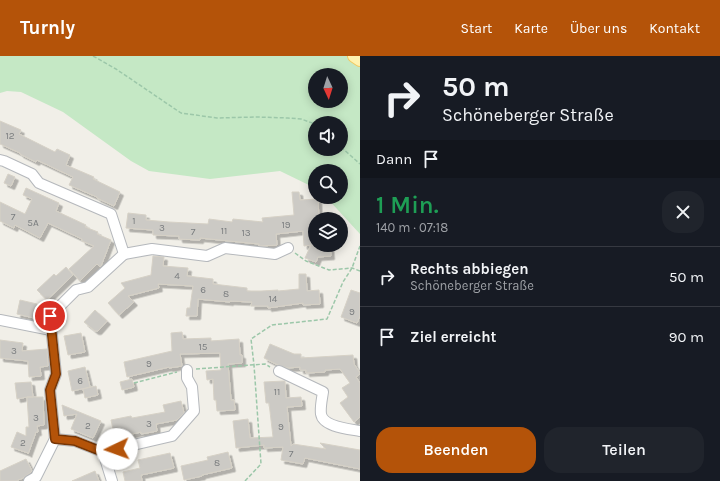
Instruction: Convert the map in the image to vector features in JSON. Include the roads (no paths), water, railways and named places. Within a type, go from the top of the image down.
[{"type":"main road","points":[[354,56],[360,60]]},
{"type":"street","points":[[0,160],[32,174],[39,183],[51,189],[111,214],[124,254]]},
{"type":"street","points":[[29,481],[36,477],[55,439],[50,390],[56,374],[50,316],[76,290],[88,287],[124,254],[152,249],[207,256],[225,248],[275,254],[288,248]]},
{"type":"street","points":[[0,320],[51,330]]},
{"type":"street","points":[[55,439],[75,441],[103,452],[172,436],[194,411],[192,387],[188,378],[187,370]]},
{"type":"street","points":[[279,371],[323,392],[321,416],[327,422],[335,426],[360,431]]},
{"type":"street","points":[[103,452],[112,481]]}]
